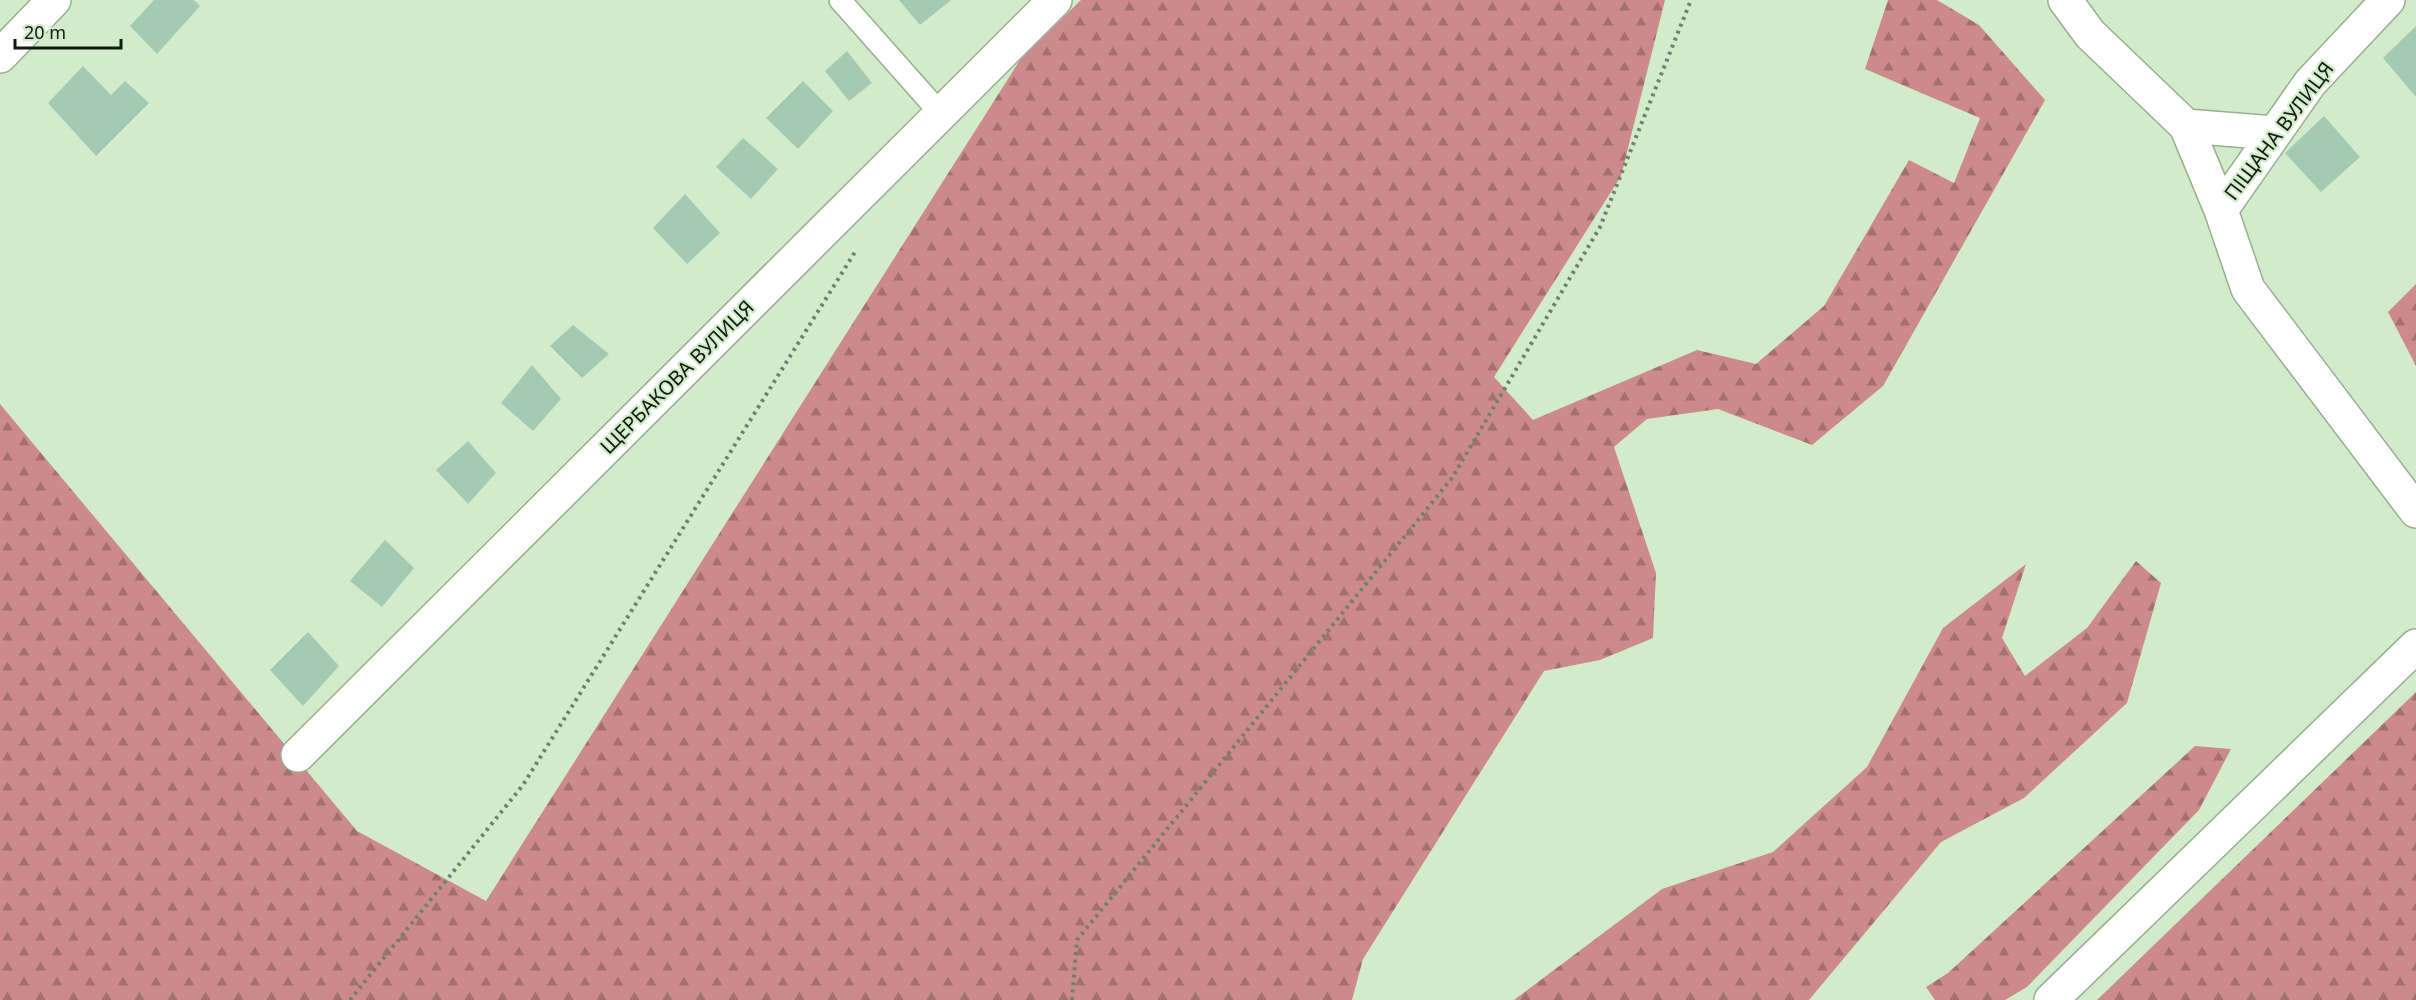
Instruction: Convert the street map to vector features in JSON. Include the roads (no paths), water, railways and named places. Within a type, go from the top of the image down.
[{"type":"street","points":[[0,56],[54,0]]},
{"type":"street","name":"ЩЕРБАКОВА ВУЛИЦЯ","points":[[298,755],[1055,0]]},
{"type":"street","points":[[2065,0],[2090,34],[2186,126],[2221,210],[2248,289],[2416,511]]},
{"type":"street","name":"ПІЩАНА ВУЛИЦЯ","points":[[2221,210],[2310,83],[2388,0]]},
{"type":"street","points":[[2186,126],[2274,133]]},
{"type":"street","points":[[2051,1000],[2416,646]]},
{"type":"lane","points":[[840,0],[941,114]]}]
